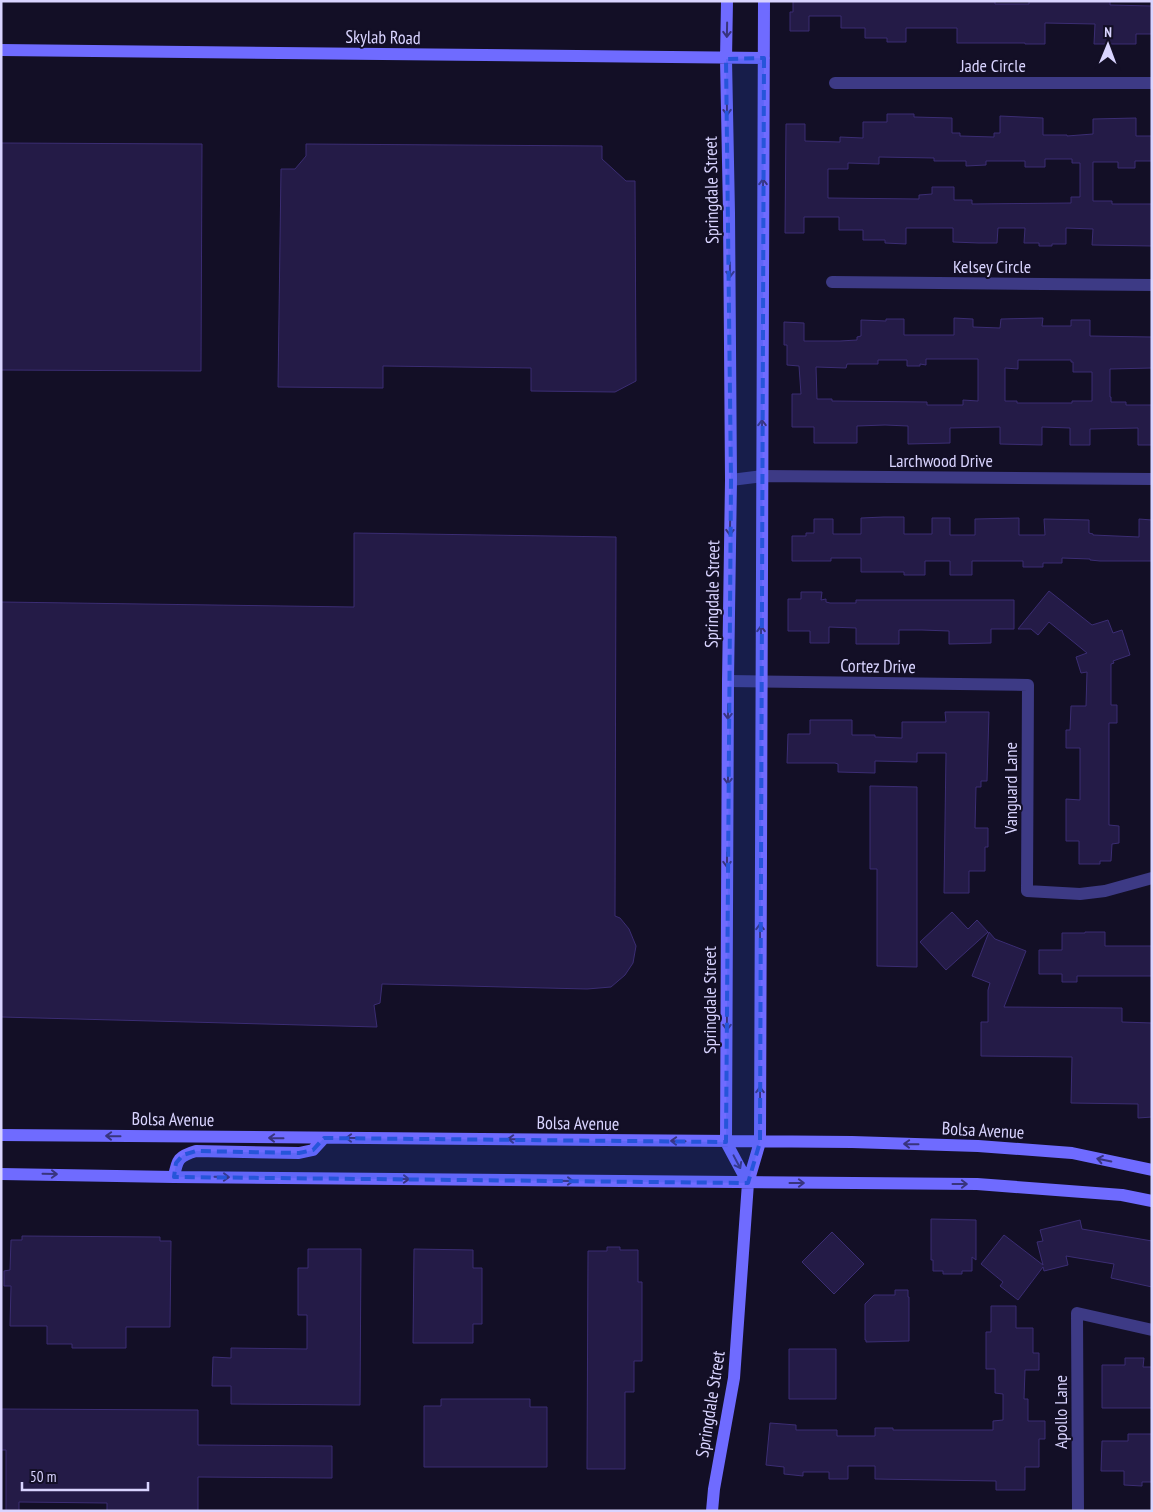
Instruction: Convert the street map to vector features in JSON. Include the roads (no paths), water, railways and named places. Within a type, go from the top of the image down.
[{"type":"main road","name":"Springdale Street","points":[[727,1],[731,480],[726,1142],[748,1183]]},
{"type":"main road","name":"Springdale Street","points":[[712,1511],[714,1489],[734,1378],[748,1183],[760,1142],[764,1]]},
{"type":"main road","name":"Skylab Road","points":[[1,50],[764,58]]},
{"type":"main road","name":"Bolsa Avenue","points":[[1,1135],[852,1142],[978,1146],[1072,1153],[1152,1170]]},
{"type":"main road","points":[[174,1176],[176,1163],[179,1159],[183,1155],[196,1151],[299,1154],[313,1150],[324,1138]]},
{"type":"main road","points":[[1,1174],[977,1184],[1122,1195],[1152,1201]]},
{"type":"street","name":"Jade Circle","points":[[835,83],[1152,83]]},
{"type":"street","name":"Kelsey Circle","points":[[832,282],[1152,285]]},
{"type":"street","name":"Larchwood Drive","points":[[731,480],[763,476],[1152,479]]},
{"type":"street","name":"Cortez Drive","points":[[728,681],[1028,685]]},
{"type":"street","name":"Vanguard Lane","points":[[1028,685],[1027,891],[1080,894],[1106,892],[1152,878]]},
{"type":"street","name":"Apollo Lane","points":[[1078,1511],[1077,1313],[1152,1330]]}]
